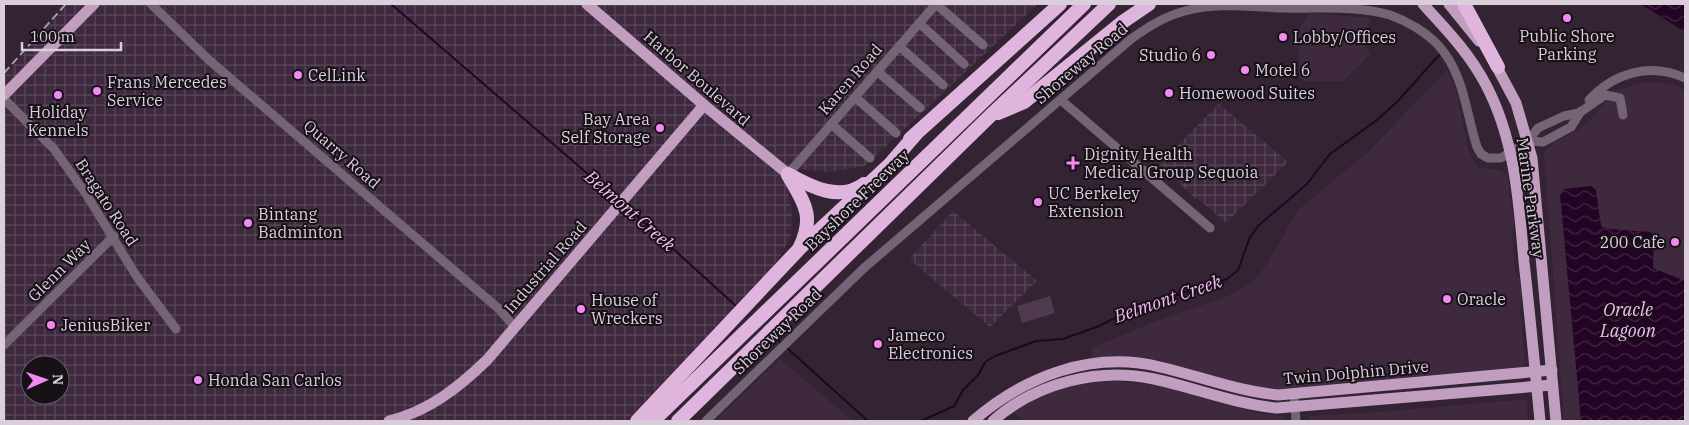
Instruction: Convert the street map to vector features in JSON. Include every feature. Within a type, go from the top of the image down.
[{"type":"highway","name":"Bayshore Freeway","points":[[653,421],[1084,4]]},
{"type":"highway","name":"Bayshore Freeway","points":[[678,421],[990,116],[1109,4]]},
{"type":"highway","points":[[990,116],[1024,102],[1128,17],[1149,4]]},
{"type":"highway","points":[[1464,4],[1498,67]]},
{"type":"highway","points":[[788,174],[809,186],[827,192],[853,190],[867,181],[1058,5]]},
{"type":"highway","points":[[637,421],[800,248],[890,164],[916,134]]},
{"type":"highway","points":[[788,174],[807,211],[807,229],[800,248]]},
{"type":"main road","points":[[4,95],[94,4]]},
{"type":"main road","name":"Harbor Boulevard","points":[[587,4],[704,105],[788,174]]},
{"type":"main road","name":"Marine Parkway","points":[[1423,4],[1466,53],[1480,74],[1497,109],[1511,154],[1522,234],[1540,421]]},
{"type":"main road","name":"Marine Parkway","points":[[1449,4],[1498,67],[1516,103],[1528,141],[1534,178],[1556,421]]},
{"type":"main road","name":"Industrial Road","points":[[389,421],[418,412],[455,390],[487,360],[704,105]]},
{"type":"main road","name":"Twin Dolphin Drive","points":[[973,421],[1010,392],[1029,382],[1051,373],[1097,363],[1143,364],[1243,390],[1294,395],[1552,370]]},
{"type":"main road","name":"Twin Dolphin Drive","points":[[993,421],[1016,403],[1055,385],[1098,376],[1141,376],[1240,403],[1295,408],[1552,385]]},
{"type":"street","name":"Quarry Road","points":[[151,4],[209,60],[499,309],[514,326]]},
{"type":"street","name":"Karen Road","points":[[788,174],[936,4]]},
{"type":"street","points":[[936,4],[983,45]]},
{"type":"street","name":"Shoreway Road","points":[[706,421],[864,268],[1060,100],[1147,28],[1164,18],[1186,10],[1229,7],[1371,11],[1409,23],[1439,46],[1458,75],[1479,151],[1484,156],[1493,159],[1511,154]]},
{"type":"street","points":[[919,23],[964,64]]},
{"type":"street","points":[[899,46],[943,85]]},
{"type":"street","points":[[877,70],[920,108]]},
{"type":"street","points":[[1528,141],[1543,142],[1571,127],[1598,90],[1623,74],[1654,71],[1673,73],[1685,78]]},
{"type":"street","points":[[1511,154],[1528,141],[1538,128],[1564,116],[1580,113],[1598,98],[1611,95],[1620,98],[1623,115]]},
{"type":"street","points":[[855,97],[896,133]]},
{"type":"street","name":"Bragato Road","points":[[4,99],[54,148],[114,236],[137,277],[176,329]]},
{"type":"street","points":[[1060,100],[1210,228]]},
{"type":"street","points":[[831,124],[870,158]]},
{"type":"street","name":"Glenn Way","points":[[4,345],[114,236]]},
{"type":"street","points":[[1294,395],[1296,421]]},
{"type":"shaded area","points":[[68,4],[1038,4],[865,166],[829,172],[783,168],[792,210],[791,236],[777,262],[626,421],[4,421],[4,76]]},
{"type":"shaded area","points":[[1310,13],[1371,18],[1366,32],[1365,47],[1372,53],[1343,81],[1304,81],[1299,77],[1299,29]]},
{"type":"shaded area","points":[[1447,70],[1455,86],[1468,148],[1474,162],[1480,168],[1500,170],[1507,175],[1514,222],[1512,232],[1515,271],[1520,279],[1522,293],[1520,310],[1525,361],[1522,368],[1277,391],[1092,360],[1091,348],[1164,318],[1224,298],[1254,281],[1266,265],[1298,210],[1370,150]]},
{"type":"shaded area","points":[[1641,83],[1663,83],[1679,87],[1685,92],[1685,421],[1564,421],[1544,156],[1546,149],[1552,144],[1578,130],[1591,120],[1612,92]]},
{"type":"shaded area","points":[[1219,104],[1288,162],[1226,223],[1196,199],[1159,164]]},
{"type":"shaded area","points":[[953,211],[1037,281],[990,327],[909,259]]},
{"type":"shaded area","points":[[1050,296],[1055,313],[1022,323],[1017,306]]},
{"type":"shaded area","points":[[780,359],[853,421],[715,421]]},
{"type":"shaded area","points":[[1100,379],[1179,389],[1258,413],[1283,416],[1288,421],[1025,421],[1011,411],[1049,390]]},
{"type":"shaded area","points":[[1524,400],[1527,403],[1528,421],[1309,421],[1311,416],[1320,415]]},
{"type":"water","points":[[1641,4],[1685,4],[1685,32]]},
{"type":"water","name":"Oracle Lagoon","points":[[1591,186],[1596,190],[1601,226],[1608,229],[1652,232],[1654,236],[1653,268],[1685,281],[1685,421],[1581,421],[1560,194],[1565,189]]},
{"type":"waterway","name":"Belmont Creek","points":[[391,4],[618,200]]},
{"type":"waterway","name":"Belmont Creek","points":[[921,421],[954,406],[963,390],[979,374],[985,362],[995,356],[1036,341],[1063,339],[1099,326],[1131,310],[1227,279],[1238,270],[1250,237],[1259,225],[1307,184],[1330,154],[1377,120],[1398,101],[1439,55]]},
{"type":"waterway","name":"Belmont Creek","points":[[624,204],[737,307]]},
{"type":"waterway","name":"Belmont Creek","points":[[774,337],[782,343]]},
{"type":"waterway","name":"Belmont Creek","points":[[787,348],[868,421]]},
{"type":"railway","points":[[4,73],[66,4]]},
{"type":"place","name":"Public Shore Parking","points":[[1567,18]]},
{"type":"place","name":"Lobby/Offices","points":[[1283,37]]},
{"type":"place","name":"Studio 6","points":[[1211,55]]},
{"type":"place","name":"Motel 6","points":[[1245,70]]},
{"type":"place","name":"CelLink","points":[[298,75]]},
{"type":"place","name":"Frans Mercedes Service","points":[[97,91]]},
{"type":"place","name":"Homewood Suites","points":[[1169,93]]},
{"type":"place","name":"Holiday Kennels","points":[[58,95]]},
{"type":"place","name":"Bay Area Self Storage","points":[[660,128]]},
{"type":"place","name":"Dignity Health Medical Group Sequoia","points":[[1073,163]]},
{"type":"place","name":"UC Berkeley Extension","points":[[1038,202]]},
{"type":"place","name":"Bintang Badminton","points":[[248,223]]},
{"type":"place","name":"200 Cafe","points":[[1675,242]]},
{"type":"place","name":"Oracle","points":[[1447,299]]},
{"type":"place","name":"House of Wreckers","points":[[581,309]]},
{"type":"place","name":"JeniusBiker","points":[[51,325]]},
{"type":"place","name":"Jameco Electronics","points":[[878,344]]},
{"type":"place","name":"Honda San Carlos","points":[[198,380]]}]
